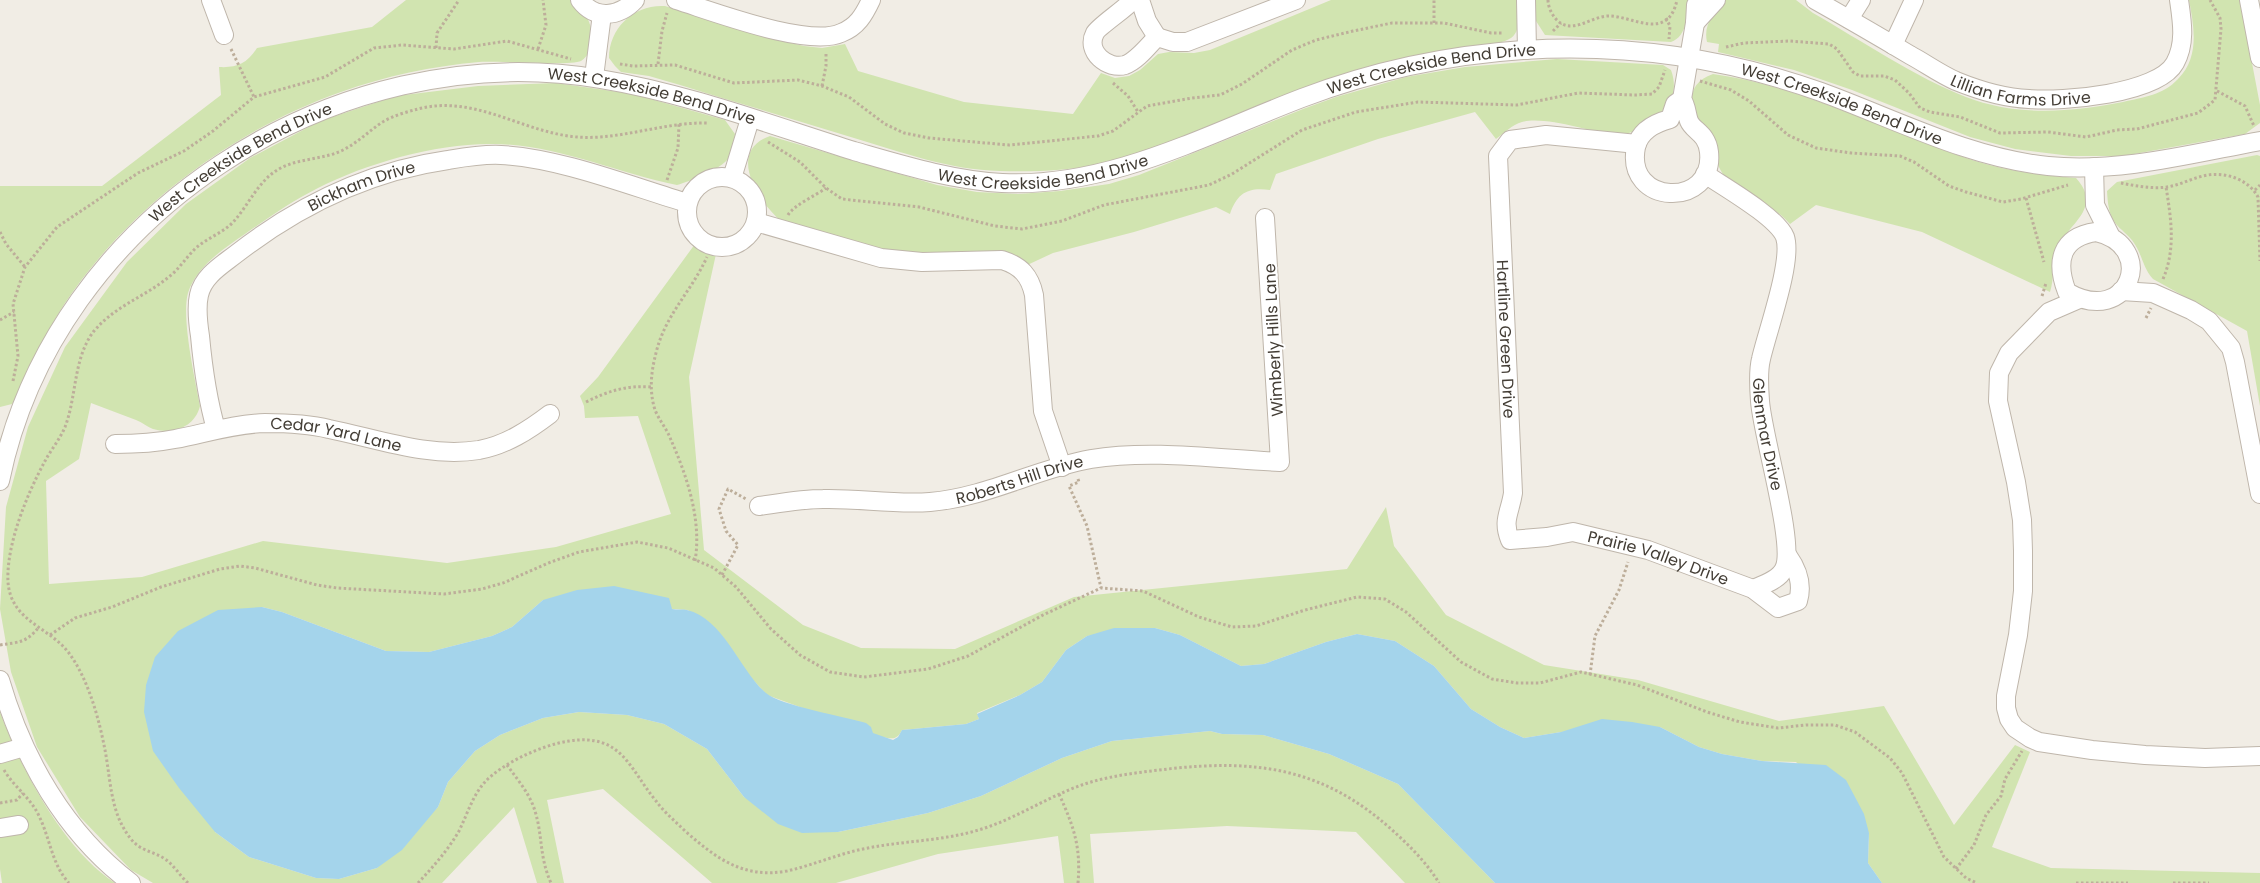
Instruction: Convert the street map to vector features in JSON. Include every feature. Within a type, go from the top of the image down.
[{"type":"street","points":[[211,0],[224,35]]},
{"type":"street","points":[[580,0],[585,7],[602,14],[613,14],[626,9],[635,0]]},
{"type":"street","points":[[672,4],[775,30],[810,37],[824,37],[839,34],[853,27],[864,15],[871,0]]},
{"type":"street","points":[[1132,0],[1124,10],[1095,33],[1093,43],[1101,60],[1108,64],[1126,65],[1157,36]]},
{"type":"street","points":[[1140,0],[1147,21],[1157,36],[1173,42],[1187,42],[1296,0]]},
{"type":"street","points":[[1526,0],[1527,50]]},
{"type":"street","points":[[1682,99],[1675,104],[1670,119],[1650,127],[1637,144],[1636,168],[1642,180],[1652,188],[1663,193],[1681,193],[1698,184],[1709,164],[1709,152],[1706,141],[1700,132],[1689,122],[1687,106],[1682,99],[1684,79],[1696,22],[1696,5],[1699,0]]},
{"type":"street","points":[[1696,22],[1716,0]]},
{"type":"street","name":"Lillian Farms Drive","points":[[1815,0],[1956,81],[1996,94],[2029,99],[2090,96],[2144,86],[2160,78],[2174,64],[2181,46],[2183,26],[2179,0]]},
{"type":"street","points":[[1849,20],[1861,0]]},
{"type":"street","points":[[1893,45],[1914,0]]},
{"type":"street","points":[[2249,0],[2260,58]]},
{"type":"street","points":[[595,69],[602,14]]},
{"type":"street","name":"West Creekside Bend Drive","points":[[0,481],[8,423],[56,337],[88,289],[122,248],[160,210],[207,172],[265,135],[355,98],[431,79],[486,73],[595,69],[748,125],[958,179],[1007,183],[1058,180],[1111,171],[1308,96],[1361,79],[1420,64],[1477,55],[1527,50],[1607,49],[1688,58],[1761,73],[1816,90],[1960,146],[2001,158],[2094,174],[2260,141]]},
{"type":"street","points":[[732,178],[748,125]]},
{"type":"street","name":"Hartline Green Drive","points":[[1510,540],[1505,521],[1510,510],[1513,494],[1498,156],[1510,140],[1546,135],[1637,144]]},
{"type":"street","name":"Bickham Drive","points":[[216,429],[204,377],[197,312],[199,294],[204,281],[250,243],[282,221],[315,203],[378,175],[410,166],[476,155],[499,154],[528,157],[557,164],[688,203]]},
{"type":"street","name":"Glenmar Drive","points":[[1705,174],[1775,222],[1785,238],[1786,260],[1760,362],[1760,401],[1785,530],[1788,556],[1796,567],[1801,583],[1798,601]]},
{"type":"street","points":[[2083,234],[2095,205],[2094,174]]},
{"type":"street","points":[[721,176],[732,178],[744,185],[753,195],[757,208],[756,222],[750,234],[739,243],[726,247],[712,246],[700,240],[691,230],[687,217],[688,203],[692,193],[705,182],[721,176]]},
{"type":"street","points":[[2095,205],[2110,235]]},
{"type":"street","name":"Wimberly Hills Lane","points":[[1265,218],[1280,462]]},
{"type":"street","points":[[756,222],[881,258],[922,262],[1002,260],[1014,264],[1024,272],[1031,282],[1034,295],[1043,411],[1068,465]]},
{"type":"street","points":[[2055,280],[2067,292],[2079,299],[2101,302],[2112,298],[2128,282],[2130,270],[2128,255],[2121,243],[2110,235],[2096,232],[2083,234],[2071,241],[2063,253],[2045,305],[2003,363],[1998,387],[1998,401],[2016,482],[2022,520],[2023,551],[2018,635],[2006,696],[2006,708],[2015,728],[2030,738],[2092,750],[2205,758],[2260,756]]},
{"type":"street","points":[[2130,270],[2155,294]]},
{"type":"street","points":[[2121,291],[2155,294],[2191,310],[2209,321],[2230,348],[2235,362],[2260,494]]},
{"type":"street","points":[[2045,305],[2079,299]]},
{"type":"street","name":"Cedar Yard Lane","points":[[115,444],[150,444],[216,429],[265,423],[327,428],[420,449],[453,452],[480,450],[500,444],[527,432],[550,414]]},
{"type":"street","name":"Roberts Hill Drive","points":[[759,506],[824,499],[928,502],[966,497],[1090,459],[1121,456],[1155,455],[1280,462]]},
{"type":"street","name":"Prairie Valley Drive","points":[[1510,540],[1547,538],[1573,532],[1633,546],[1753,589],[1768,603],[1778,608],[1798,601]]},
{"type":"street","points":[[1753,589],[1777,577],[1784,570],[1788,556]]},
{"type":"street","points":[[0,680],[11,717],[24,748],[53,798],[79,835],[106,864],[131,883]]},
{"type":"street","points":[[0,754],[24,748]]},
{"type":"street","points":[[0,828],[19,825]]},
{"type":"path","points":[[436,48],[437,33],[459,0]]},
{"type":"path","points":[[538,49],[546,25],[543,0]]},
{"type":"path","points":[[1434,0],[1434,23]]},
{"type":"path","points":[[1548,0],[1553,16],[1561,23],[1575,26],[1606,16],[1643,24],[1654,24],[1673,12],[1677,0]]},
{"type":"path","points":[[658,64],[662,31],[672,4]]},
{"type":"path","points":[[748,125],[800,162],[826,188],[842,199],[919,207],[995,226],[1022,230],[1062,222],[1104,205],[1209,184],[1232,174],[1302,130],[1356,112],[1418,102],[1517,105],[1578,93],[1652,94],[1659,87],[1665,76],[1670,31],[1666,18]]},
{"type":"path","points":[[595,69],[658,64],[676,65],[734,83],[798,80],[822,86],[849,97],[884,124],[904,133],[929,138],[1009,145],[1098,136],[1113,131],[1138,112],[1158,103],[1220,95],[1242,84],[1292,50],[1316,40],[1392,23],[1444,23],[1491,33],[1506,33]]},
{"type":"path","points":[[1550,32],[1556,30],[1561,23]]},
{"type":"path","points":[[224,35],[254,97]]},
{"type":"path","points":[[822,86],[826,66],[824,37]]},
{"type":"path","points":[[1684,79],[1713,84],[1731,90],[1749,101],[1788,135],[1816,148],[1851,153],[1900,156],[1914,162],[1949,186],[2004,202],[2026,198],[2094,174],[2166,187],[2208,175],[2234,177],[2246,182],[2255,190],[2258,197],[2260,207],[2260,261]]},
{"type":"path","points":[[1109,80],[1120,87],[1138,112]]},
{"type":"path","points":[[2217,91],[2245,106],[2251,115],[2260,141]]},
{"type":"path","points":[[188,883],[169,862],[136,845],[122,826],[113,801],[105,751],[97,720],[80,671],[69,652],[50,635],[21,615],[8,587],[10,556],[31,489],[64,428],[83,352],[89,340],[106,318],[172,275],[202,243],[233,223],[266,179],[277,170],[343,150],[383,122],[403,113],[441,104],[476,108],[529,127],[568,136],[610,136],[678,124],[710,123]]},
{"type":"path","points":[[661,195],[678,148],[678,124]]},
{"type":"path","points":[[2255,190],[2260,185]]},
{"type":"path","points":[[2146,318],[2167,270],[2172,248],[2171,217],[2166,187]]},
{"type":"path","points":[[2026,198],[2045,268]]},
{"type":"path","points":[[0,232],[6,244],[25,267]]},
{"type":"path","points":[[695,561],[699,541],[686,480],[671,438],[655,411],[651,387],[656,353],[666,322],[697,278],[707,257]]},
{"type":"path","points":[[2045,305],[2044,293],[2055,280]]},
{"type":"path","points":[[0,320],[14,312]]},
{"type":"path","points":[[586,402],[614,390],[632,386],[651,387]]},
{"type":"path","points":[[1068,465],[1079,482],[1069,486],[1087,526],[1101,588]]},
{"type":"path","points":[[722,575],[738,545],[726,531],[720,518],[718,509],[724,494],[728,488],[759,506]]},
{"type":"path","points":[[50,635],[75,618],[112,608],[161,586],[199,574],[234,567],[255,568],[317,585],[337,588],[444,594],[482,590],[579,552],[637,542],[654,544],[714,568],[736,587],[771,630],[800,655],[830,672],[864,677],[928,669],[968,656],[1043,615],[1101,588],[1143,591],[1199,617],[1232,627],[1256,626],[1305,610],[1357,597],[1385,600],[1406,612],[1461,662],[1492,679],[1517,683],[1540,683],[1581,672],[1637,686],[1740,722],[1778,728],[1806,725],[1835,726],[1855,732],[1890,758],[1902,773],[1944,856],[1956,869],[1977,883]]},
{"type":"path","points":[[1590,674],[1595,636],[1619,590],[1633,546]]},
{"type":"path","points":[[0,645],[24,641],[30,638],[39,628]]},
{"type":"path","points":[[1956,869],[1974,845],[1986,815],[2001,796],[2011,766],[2030,738]]},
{"type":"path","points":[[418,883],[440,859],[454,839],[482,786],[494,774],[507,765],[536,751],[570,741],[585,740],[605,744],[625,757],[656,801],[710,853],[724,862],[756,871],[787,871],[837,855],[870,848],[952,837],[1004,822],[1059,794],[1093,781],[1152,770],[1200,765],[1272,768],[1330,787],[1354,799],[1398,835],[1439,883]]},
{"type":"path","points":[[507,765],[535,810],[543,864],[551,883]]},
{"type":"path","points":[[0,803],[16,800],[23,794]]},
{"type":"path","points":[[1059,794],[1076,837],[1080,860],[1078,883]]},
{"type":"path","points":[[2076,883],[2128,883]]},
{"type":"path","points":[[2173,883],[2209,883]]},
{"type":"green space","points":[[406,0],[572,0],[588,19],[592,32],[591,46],[586,57],[581,61],[575,62],[479,62],[427,69],[375,81],[301,108],[261,127],[223,150],[186,176],[152,204],[120,235],[91,268],[56,318],[12,404],[0,407],[0,186],[102,186],[221,95],[219,67],[231,67],[241,64],[257,48],[372,27]]},
{"type":"green space","points":[[1331,0],[1518,0],[1518,26],[1514,35],[1505,41],[1425,54],[1346,73],[1135,154],[1099,164],[1062,170],[1037,171],[981,170],[944,164],[649,76],[621,72],[609,58],[610,47],[614,37],[619,27],[626,20],[634,13],[644,9],[654,6],[665,6],[804,46],[822,48],[845,44],[858,71],[964,102],[1073,114],[1101,73],[1115,78],[1129,76],[1140,70],[1158,54],[1169,52],[1194,53],[1210,50]]},
{"type":"green space","points":[[1534,0],[1691,0],[1681,35],[1671,42],[1545,35],[1536,21]]},
{"type":"green space","points":[[1724,0],[1796,0],[1813,13],[1889,58],[1947,89],[1966,97],[2005,108],[2045,111],[2123,102],[2153,95],[2166,89],[2178,79],[2190,61],[2194,31],[2189,0],[2240,0],[2260,105],[2260,123],[2245,134],[2123,156],[2071,156],[2015,149],[1970,137],[1852,90],[1794,70],[1718,52],[1719,44],[1707,42],[1706,36],[1710,19]]},
{"type":"green space","points":[[1557,59],[1663,65],[1671,70],[1674,87],[1673,94],[1666,107],[1648,123],[1632,132],[1615,136],[1555,122],[1531,121],[1515,125],[1496,139],[1475,112],[1378,139],[1276,174],[1270,190],[1262,189],[1244,193],[1236,201],[1230,214],[1216,207],[1134,232],[1053,253],[1023,267],[879,250],[781,221],[763,202],[756,190],[750,177],[748,164],[750,153],[757,143],[770,136],[937,185],[977,192],[1018,194],[1060,191],[1109,184],[1139,175],[1303,109],[1336,97],[1406,77],[1465,67]]},
{"type":"green space","points":[[1713,74],[1747,80],[1812,99],[1940,149],[1985,164],[2024,172],[2076,178],[2084,189],[2085,207],[2081,216],[2057,249],[2050,292],[1922,232],[1816,205],[1790,224],[1768,206],[1730,182],[1721,171],[1696,117],[1692,97],[1695,88],[1701,80]]},
{"type":"green space","points":[[556,83],[633,94],[725,120],[735,134],[731,154],[728,159],[715,169],[677,185],[563,154],[516,145],[493,144],[449,147],[403,156],[358,170],[318,188],[290,204],[219,252],[197,275],[192,284],[186,304],[186,317],[200,406],[188,424],[175,430],[161,431],[91,403],[79,459],[46,481],[49,584],[142,577],[263,541],[447,563],[556,547],[671,514],[638,416],[585,418],[584,406],[580,396],[598,377],[695,244],[716,254],[689,377],[704,550],[803,625],[861,648],[955,649],[1074,597],[1347,569],[1386,507],[1394,546],[1446,615],[1544,665],[1638,680],[1779,721],[1884,706],[1954,825],[2015,745],[2030,752],[1992,847],[2051,868],[2260,873],[2260,883],[1882,883],[1868,863],[1869,833],[1796,762],[1762,761],[1722,754],[1699,747],[1660,727],[1561,732],[1524,738],[1500,727],[1471,709],[1434,666],[1395,641],[1357,634],[1326,642],[1264,664],[1241,666],[1180,635],[1155,628],[1087,636],[1066,650],[1042,682],[1020,695],[977,713],[979,719],[966,724],[902,730],[898,736],[892,738],[882,737],[767,695],[688,610],[543,600],[512,627],[492,636],[429,652],[386,651],[282,612],[262,607],[215,832],[249,857],[316,878],[339,879],[377,868],[438,807],[448,782],[475,751],[500,735],[543,718],[579,712],[627,715],[664,724],[707,749],[744,797],[838,832],[928,813],[981,796],[1062,758],[1112,741],[1210,731],[1222,734],[1263,735],[1329,754],[1398,784],[1495,883],[1405,883],[1356,832],[1227,826],[1090,834],[1094,883],[1064,883],[1058,836],[938,854],[836,883],[712,883],[603,789],[547,800],[564,883],[537,883],[514,807],[442,883],[153,883],[131,870],[80,817],[37,747],[11,672],[0,609],[6,507],[28,427],[65,347],[127,262],[186,204],[250,158],[320,121],[396,96],[478,86]]},
{"type":"green space","points":[[2257,155],[2260,156],[2260,406],[2247,331],[2153,279],[2134,243],[2114,222],[2109,207],[2107,191],[2117,182]]},
{"type":"green space","points":[[0,712],[32,782],[61,829],[96,868],[115,883],[2,883],[0,869]]},
{"type":"water","points":[[614,586],[669,598],[672,609],[687,610],[700,615],[721,634],[757,683],[766,693],[773,697],[798,706],[866,723],[871,727],[873,733],[893,740],[898,737],[902,730],[966,724],[979,719],[977,714],[1020,695],[1042,682],[1066,650],[1087,636],[1114,628],[1155,628],[1180,635],[1241,666],[1264,664],[1326,642],[1357,634],[1395,641],[1434,666],[1471,709],[1500,727],[1524,738],[1561,732],[1602,719],[1660,727],[1699,747],[1722,754],[1762,761],[1826,765],[1846,780],[1864,814],[1869,833],[1868,863],[1882,883],[1495,883],[1398,784],[1329,754],[1263,735],[1222,734],[1210,731],[1112,741],[1062,758],[981,796],[928,813],[838,832],[802,833],[778,824],[744,797],[707,749],[664,724],[627,715],[579,712],[543,718],[500,735],[475,751],[448,782],[438,807],[402,850],[377,868],[339,879],[316,878],[249,857],[215,832],[179,788],[153,751],[144,712],[146,685],[155,657],[178,631],[218,610],[262,607],[282,612],[386,651],[429,652],[492,636],[512,627],[543,600],[577,590]]}]
